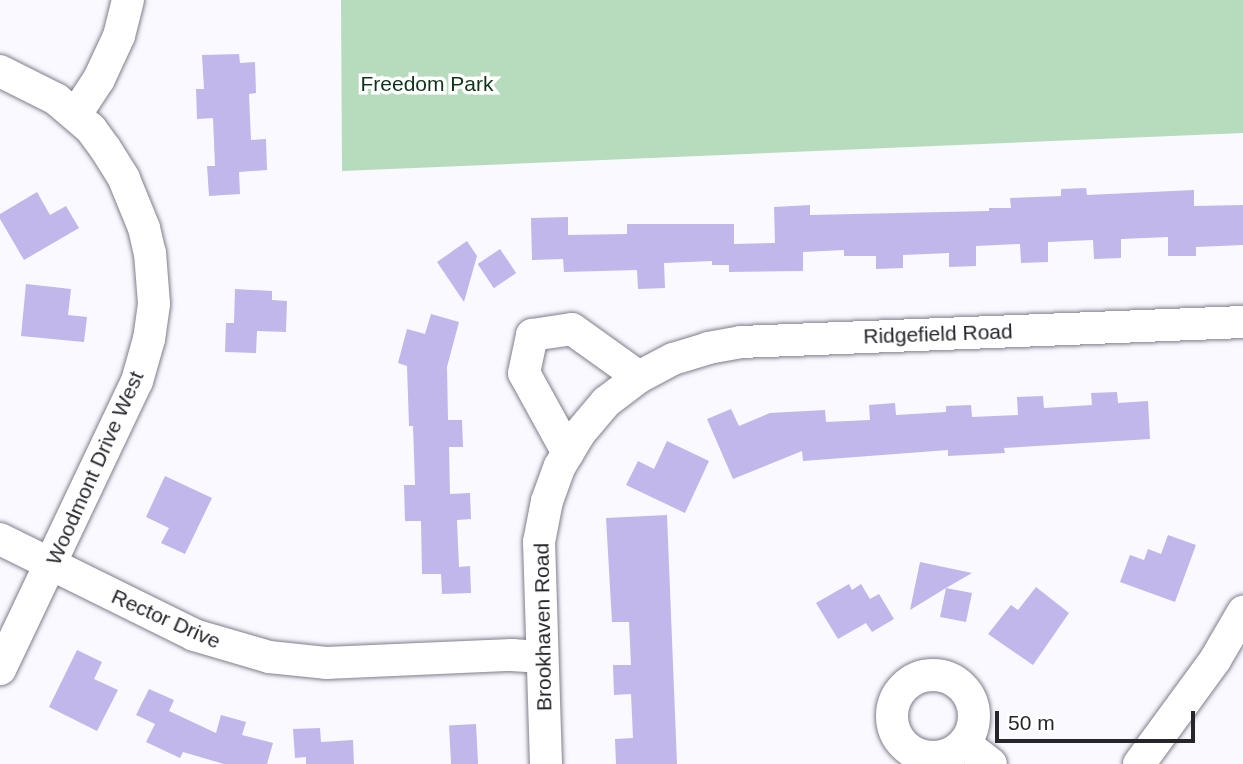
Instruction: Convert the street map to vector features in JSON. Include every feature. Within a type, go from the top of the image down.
[{"type":"street","points":[[76,114],[99,79],[118,36],[128,0]]},
{"type":"street","name":"Woodmont Drive West","points":[[0,71],[37,87],[76,114],[105,148],[135,203],[150,253],[153,304],[149,339],[137,381],[0,669]]},
{"type":"street","name":"Ridgefield Road","points":[[594,416],[606,402],[639,377],[673,359],[708,348],[741,342],[1243,322]]},
{"type":"street","points":[[568,453],[524,373],[532,335],[572,329],[639,377]]},
{"type":"street","name":"Brookhaven Road","points":[[546,764],[540,542],[547,502],[568,453],[594,416]]},
{"type":"street","name":"Rector Drive","points":[[0,539],[194,635],[237,650],[269,657],[326,663],[426,661],[512,655],[542,657]]},
{"type":"street","points":[[1139,764],[1215,660],[1243,612]]},
{"type":"street","points":[[964,743],[991,764]]},
{"type":"green space","name":"Freedom Park","points":[[341,0],[1243,0],[1243,133],[342,171]]},
{"type":"building","points":[[239,54],[240,63],[255,62],[256,93],[249,94],[251,140],[266,139],[267,170],[239,172],[240,194],[209,196],[207,166],[215,166],[213,118],[197,119],[196,89],[204,89],[202,55]]},
{"type":"building","points":[[1086,188],[1087,195],[1194,190],[1194,206],[1243,205],[1243,245],[1196,247],[1196,256],[1168,256],[1168,237],[1121,239],[1121,258],[1094,259],[1093,240],[1048,242],[1048,262],[1021,263],[1020,244],[976,246],[976,266],[949,267],[949,253],[903,255],[903,268],[876,269],[876,256],[844,256],[844,250],[803,252],[803,271],[729,272],[729,265],[712,265],[712,261],[664,263],[665,288],[638,289],[637,270],[564,272],[563,259],[532,260],[531,218],[568,217],[568,235],[627,234],[627,224],[734,224],[734,244],[775,243],[774,207],[810,205],[810,215],[989,211],[989,208],[1011,208],[1010,198],[1061,196],[1061,189]]},
{"type":"building","points":[[37,192],[50,215],[66,206],[79,228],[24,260],[0,219],[0,214]]},
{"type":"building","points":[[467,241],[477,256],[464,302],[437,262]]},
{"type":"building","points":[[500,249],[516,273],[494,288],[478,264]]},
{"type":"building","points":[[26,284],[71,289],[68,315],[87,317],[84,342],[21,336]]},
{"type":"building","points":[[235,289],[272,291],[272,300],[287,301],[286,332],[257,331],[256,353],[225,352],[226,323],[234,323]]},
{"type":"building","points":[[431,314],[459,322],[447,367],[448,420],[462,420],[463,447],[449,447],[450,494],[470,493],[471,519],[457,520],[459,567],[470,566],[471,593],[442,594],[441,574],[422,574],[421,521],[405,521],[404,485],[415,485],[413,426],[409,426],[407,366],[398,363],[407,329],[425,334]]},
{"type":"building","points":[[1117,392],[1118,403],[1148,401],[1150,439],[1004,448],[1005,453],[948,456],[948,450],[803,461],[802,451],[733,479],[707,419],[731,409],[739,426],[770,413],[825,410],[826,422],[870,420],[869,405],[895,403],[896,415],[946,412],[946,406],[971,405],[972,417],[1018,415],[1017,397],[1043,396],[1044,408],[1092,405],[1091,393]]},
{"type":"building","points":[[667,441],[709,461],[685,513],[626,485],[638,461],[654,469]]},
{"type":"building","points":[[165,476],[212,498],[185,554],[161,543],[169,528],[146,517]]},
{"type":"building","points":[[667,515],[677,764],[616,764],[615,739],[633,738],[631,694],[614,695],[613,665],[631,665],[629,622],[612,622],[606,518]]},
{"type":"building","points":[[1168,535],[1196,545],[1175,602],[1120,582],[1130,555],[1144,560],[1148,549],[1161,554]]},
{"type":"building","points":[[920,562],[972,573],[910,610]]},
{"type":"building","points":[[849,584],[852,590],[861,584],[870,599],[879,594],[894,619],[872,632],[866,623],[838,639],[816,603]]},
{"type":"building","points":[[1036,587],[1069,613],[1033,665],[988,634],[1011,605],[1018,610]]},
{"type":"building","points":[[946,588],[972,593],[966,622],[940,617]]},
{"type":"building","points":[[77,650],[102,662],[94,679],[118,690],[97,731],[49,707]]},
{"type":"building","points":[[149,689],[174,700],[169,711],[216,733],[221,715],[246,722],[242,735],[273,743],[267,764],[224,764],[183,752],[180,758],[146,742],[155,724],[136,715]]},
{"type":"building","points":[[476,724],[478,764],[451,764],[449,725]]},
{"type":"building","points":[[320,728],[321,742],[353,740],[354,764],[306,764],[306,757],[295,758],[293,729]]}]
